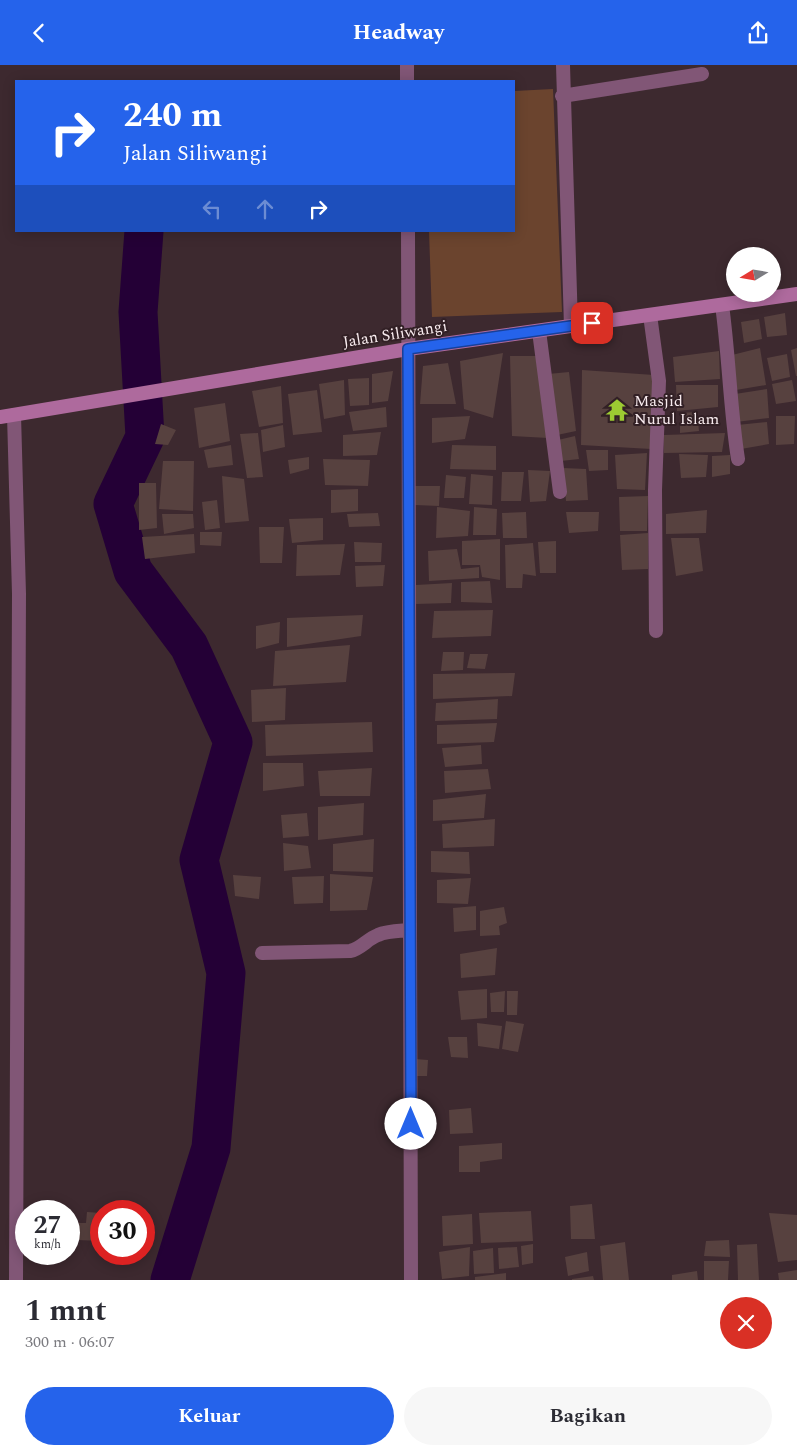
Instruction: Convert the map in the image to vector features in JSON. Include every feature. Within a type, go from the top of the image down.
[{"type":"main road","name":"Jalan Siliwangi","points":[[7,416],[408,349],[797,294]]},
{"type":"street","points":[[407,65],[407,80]]},
{"type":"street","points":[[563,65],[562,96],[571,326]]},
{"type":"street","points":[[562,96],[702,74]]},
{"type":"street","points":[[408,232],[412,1280]]},
{"type":"street","points":[[722,305],[727,342],[732,418],[738,459]]},
{"type":"street","points":[[650,315],[659,381],[654,490],[656,631]]},
{"type":"street","points":[[539,331],[560,492]]},
{"type":"street","points":[[7,416],[19,594],[16,1280]]},
{"type":"street","points":[[262,953],[357,950],[368,939],[378,934],[410,930]]},
{"type":"shaded area","points":[[553,89],[562,312],[432,317],[429,232],[515,232],[515,91]]},
{"type":"building","points":[[785,313],[787,335],[767,337],[764,317]]},
{"type":"building","points":[[759,319],[762,339],[744,343],[741,322]]},
{"type":"building","points":[[760,348],[766,385],[736,390],[732,355]]},
{"type":"building","points":[[797,348],[797,376],[796,376],[791,350]]},
{"type":"building","points":[[719,351],[720,379],[675,382],[673,357]]},
{"type":"building","points":[[503,353],[493,418],[464,409],[460,361]]},
{"type":"building","points":[[787,354],[790,377],[772,381],[767,358]]},
{"type":"building","points":[[510,356],[536,356],[548,438],[512,436]]},
{"type":"building","points":[[448,363],[456,404],[420,404],[423,366]]},
{"type":"building","name":"Masjid Nurul Islam","points":[[582,370],[654,375],[651,449],[581,445]]},
{"type":"building","points":[[393,371],[388,401],[372,403],[372,374]]},
{"type":"building","points":[[569,372],[576,431],[557,435],[548,374]]},
{"type":"building","points":[[369,378],[369,405],[350,406],[348,379]]},
{"type":"building","points":[[344,380],[345,415],[324,419],[319,384]]},
{"type":"building","points":[[792,380],[796,401],[776,404],[772,384]]},
{"type":"building","points":[[676,385],[718,385],[718,407],[677,411]]},
{"type":"building","points":[[281,386],[283,423],[259,427],[252,391]]},
{"type":"building","points":[[767,389],[769,418],[736,422],[735,394]]},
{"type":"building","points":[[317,390],[322,432],[293,435],[288,394]]},
{"type":"building","points":[[225,403],[230,441],[199,448],[194,408]]},
{"type":"building","points":[[386,407],[387,427],[353,431],[349,412]]},
{"type":"building","points":[[697,412],[699,431],[680,433],[680,413]]},
{"type":"building","points":[[470,416],[465,439],[432,443],[432,418]]},
{"type":"building","points":[[776,416],[795,416],[794,444],[776,445]]},
{"type":"building","points":[[767,422],[769,444],[741,449],[737,425]]},
{"type":"building","points":[[161,424],[176,430],[168,445],[155,444]]},
{"type":"building","points":[[283,425],[285,447],[263,452],[261,430]]},
{"type":"building","points":[[381,432],[377,455],[343,456],[343,435]]},
{"type":"building","points":[[258,433],[263,477],[247,478],[240,434]]},
{"type":"building","points":[[725,433],[722,452],[664,453],[664,435]]},
{"type":"building","points":[[575,436],[579,459],[561,461],[558,440]]},
{"type":"building","points":[[231,445],[233,465],[208,468],[204,450]]},
{"type":"building","points":[[452,445],[496,446],[496,470],[450,469]]},
{"type":"building","points":[[586,450],[608,450],[608,470],[589,471]]},
{"type":"building","points":[[647,453],[645,490],[617,489],[615,455]]},
{"type":"building","points":[[679,454],[708,455],[706,477],[681,478]]},
{"type":"building","points":[[730,455],[730,474],[712,477],[712,456]]},
{"type":"building","points":[[309,457],[309,469],[290,474],[288,460]]},
{"type":"building","points":[[323,459],[370,460],[368,486],[325,485]]},
{"type":"building","points":[[163,461],[194,461],[193,511],[159,509]]},
{"type":"building","points":[[563,468],[586,469],[588,500],[566,501]]},
{"type":"building","points":[[528,470],[550,471],[546,501],[530,502]]},
{"type":"building","points":[[502,472],[524,472],[521,501],[501,501]]},
{"type":"building","points":[[471,474],[493,476],[492,505],[469,504]]},
{"type":"building","points":[[446,475],[466,477],[464,498],[444,498]]},
{"type":"building","points":[[222,476],[244,479],[249,521],[225,523]]},
{"type":"building","points":[[139,483],[156,483],[157,528],[139,530]]},
{"type":"building","points":[[415,486],[440,486],[439,506],[415,505]]},
{"type":"building","points":[[358,489],[358,511],[331,513],[331,490]]},
{"type":"building","points":[[648,496],[647,531],[620,531],[619,497]]},
{"type":"building","points":[[217,500],[220,528],[205,530],[202,502]]},
{"type":"building","points":[[437,507],[470,511],[468,536],[436,538]]},
{"type":"building","points":[[474,507],[497,509],[496,535],[473,535]]},
{"type":"building","points":[[707,510],[706,533],[666,534],[666,514]]},
{"type":"building","points":[[526,512],[527,538],[503,538],[502,513]]},
{"type":"building","points":[[566,512],[599,512],[598,531],[569,533]]},
{"type":"building","points":[[378,513],[380,526],[349,527],[347,514]]},
{"type":"building","points":[[162,514],[193,514],[194,528],[164,534]]},
{"type":"building","points":[[323,518],[323,540],[292,543],[289,519]]},
{"type":"building","points":[[259,527],[284,527],[282,563],[260,563]]},
{"type":"building","points":[[200,532],[222,532],[221,546],[200,545]]},
{"type":"building","points":[[648,533],[648,569],[622,570],[620,535]]},
{"type":"building","points":[[194,534],[195,553],[145,559],[142,537]]},
{"type":"building","points":[[671,538],[699,538],[703,571],[676,576]]},
{"type":"building","points":[[500,539],[500,580],[482,577],[480,565],[462,565],[462,541]]},
{"type":"building","points":[[556,541],[556,573],[540,573],[538,542]]},
{"type":"building","points":[[354,542],[382,543],[381,562],[355,562]]},
{"type":"building","points":[[533,543],[536,576],[523,574],[522,588],[506,588],[505,545]]},
{"type":"building","points":[[345,544],[340,575],[296,576],[297,545]]},
{"type":"building","points":[[457,549],[461,569],[479,567],[479,578],[429,581],[428,551]]},
{"type":"building","points":[[385,565],[383,586],[356,587],[355,566]]},
{"type":"building","points":[[490,581],[492,603],[461,602],[461,582]]},
{"type":"building","points":[[452,583],[451,603],[415,604],[416,585]]},
{"type":"building","points":[[493,610],[491,636],[432,638],[434,611]]},
{"type":"building","points":[[363,615],[361,636],[287,647],[287,618]]},
{"type":"building","points":[[280,622],[279,643],[256,649],[256,626]]},
{"type":"building","points":[[350,645],[346,682],[273,686],[275,651]]},
{"type":"building","points":[[443,652],[464,652],[463,670],[441,671]]},
{"type":"building","points":[[470,654],[488,654],[485,669],[467,668]]},
{"type":"building","points":[[515,673],[512,696],[433,699],[433,674]]},
{"type":"building","points":[[286,688],[285,720],[252,722],[251,690]]},
{"type":"building","points":[[498,699],[497,719],[435,721],[436,703]]},
{"type":"building","points":[[372,722],[373,752],[266,756],[265,725]]},
{"type":"building","points":[[497,723],[494,742],[437,744],[437,725]]},
{"type":"building","points":[[481,745],[482,764],[445,767],[442,748]]},
{"type":"building","points":[[263,763],[303,763],[304,786],[263,791]]},
{"type":"building","points":[[372,768],[370,796],[320,796],[318,771]]},
{"type":"building","points":[[488,769],[491,789],[445,793],[444,771]]},
{"type":"building","points":[[486,794],[484,818],[433,821],[433,800]]},
{"type":"building","points":[[364,803],[363,835],[318,840],[318,807]]},
{"type":"building","points":[[307,813],[309,836],[283,838],[281,815]]},
{"type":"building","points":[[495,819],[494,846],[443,848],[442,824]]},
{"type":"building","points":[[374,839],[373,872],[333,871],[333,844]]},
{"type":"building","points":[[283,843],[308,846],[311,868],[284,871]]},
{"type":"building","points":[[431,851],[469,852],[470,874],[431,872]]},
{"type":"building","points":[[330,874],[373,877],[367,910],[330,911]]},
{"type":"building","points":[[233,875],[261,877],[259,899],[235,896]]},
{"type":"building","points":[[324,876],[323,903],[294,904],[292,877]]},
{"type":"building","points":[[471,878],[468,904],[437,903],[437,880]]},
{"type":"building","points":[[476,906],[476,930],[454,932],[453,908]]},
{"type":"building","points":[[504,907],[507,923],[499,926],[500,935],[480,936],[480,911]]},
{"type":"building","points":[[497,948],[495,975],[461,978],[460,954]]},
{"type":"building","points":[[487,989],[487,1018],[461,1020],[458,991]]},
{"type":"building","points":[[505,991],[504,1012],[491,1012],[490,993]]},
{"type":"building","points":[[507,991],[518,991],[517,1015],[507,1015]]},
{"type":"building","points":[[506,1021],[524,1024],[518,1052],[502,1049]]},
{"type":"building","points":[[477,1023],[502,1026],[499,1049],[478,1046]]},
{"type":"building","points":[[448,1037],[467,1037],[468,1058],[451,1057]]},
{"type":"building","points":[[415,1059],[428,1060],[427,1076],[415,1076]]},
{"type":"building","points":[[471,1108],[473,1133],[450,1134],[449,1110]]},
{"type":"building","points":[[502,1143],[502,1159],[480,1162],[480,1172],[459,1172],[459,1146]]},
{"type":"building","points":[[592,1204],[595,1239],[571,1239],[570,1206]]},
{"type":"building","points":[[531,1211],[533,1241],[481,1243],[479,1213]]},
{"type":"building","points":[[87,1212],[90,1212],[90,1241],[80,1240],[80,1223],[86,1223]]},
{"type":"building","points":[[769,1213],[797,1215],[797,1260],[778,1262]]},
{"type":"building","points":[[472,1214],[473,1244],[443,1246],[442,1216]]},
{"type":"building","points":[[729,1240],[730,1257],[704,1256],[706,1241]]},
{"type":"building","points":[[625,1242],[629,1280],[603,1280],[600,1246]]},
{"type":"building","points":[[533,1244],[533,1263],[522,1265],[521,1246]]},
{"type":"building","points":[[757,1244],[759,1280],[738,1280],[737,1245]]},
{"type":"building","points":[[470,1247],[469,1276],[442,1279],[439,1252]]},
{"type":"building","points":[[517,1247],[519,1267],[499,1269],[498,1248]]},
{"type":"building","points":[[493,1248],[494,1273],[474,1274],[473,1251]]},
{"type":"building","points":[[587,1252],[589,1271],[568,1276],[565,1257]]},
{"type":"building","points":[[704,1261],[729,1261],[728,1280],[704,1280]]},
{"type":"building","points":[[797,1270],[797,1280],[779,1280],[778,1273]]},
{"type":"building","points":[[697,1271],[698,1280],[672,1280],[672,1275]]},
{"type":"building","points":[[506,1273],[506,1280],[475,1280],[475,1277]]},
{"type":"building","points":[[593,1276],[594,1280],[572,1280],[572,1279]]},
{"type":"waterway","points":[[144,232],[138,312],[145,437],[113,504],[133,571],[189,646],[233,742],[199,860],[226,973],[211,1148],[170,1280]]},
{"type":"place","name":"Masjid Nurul Islam","points":[[617,410]]},
{"type":"route","points":[[411,1124],[408,349],[592,323]]}]
